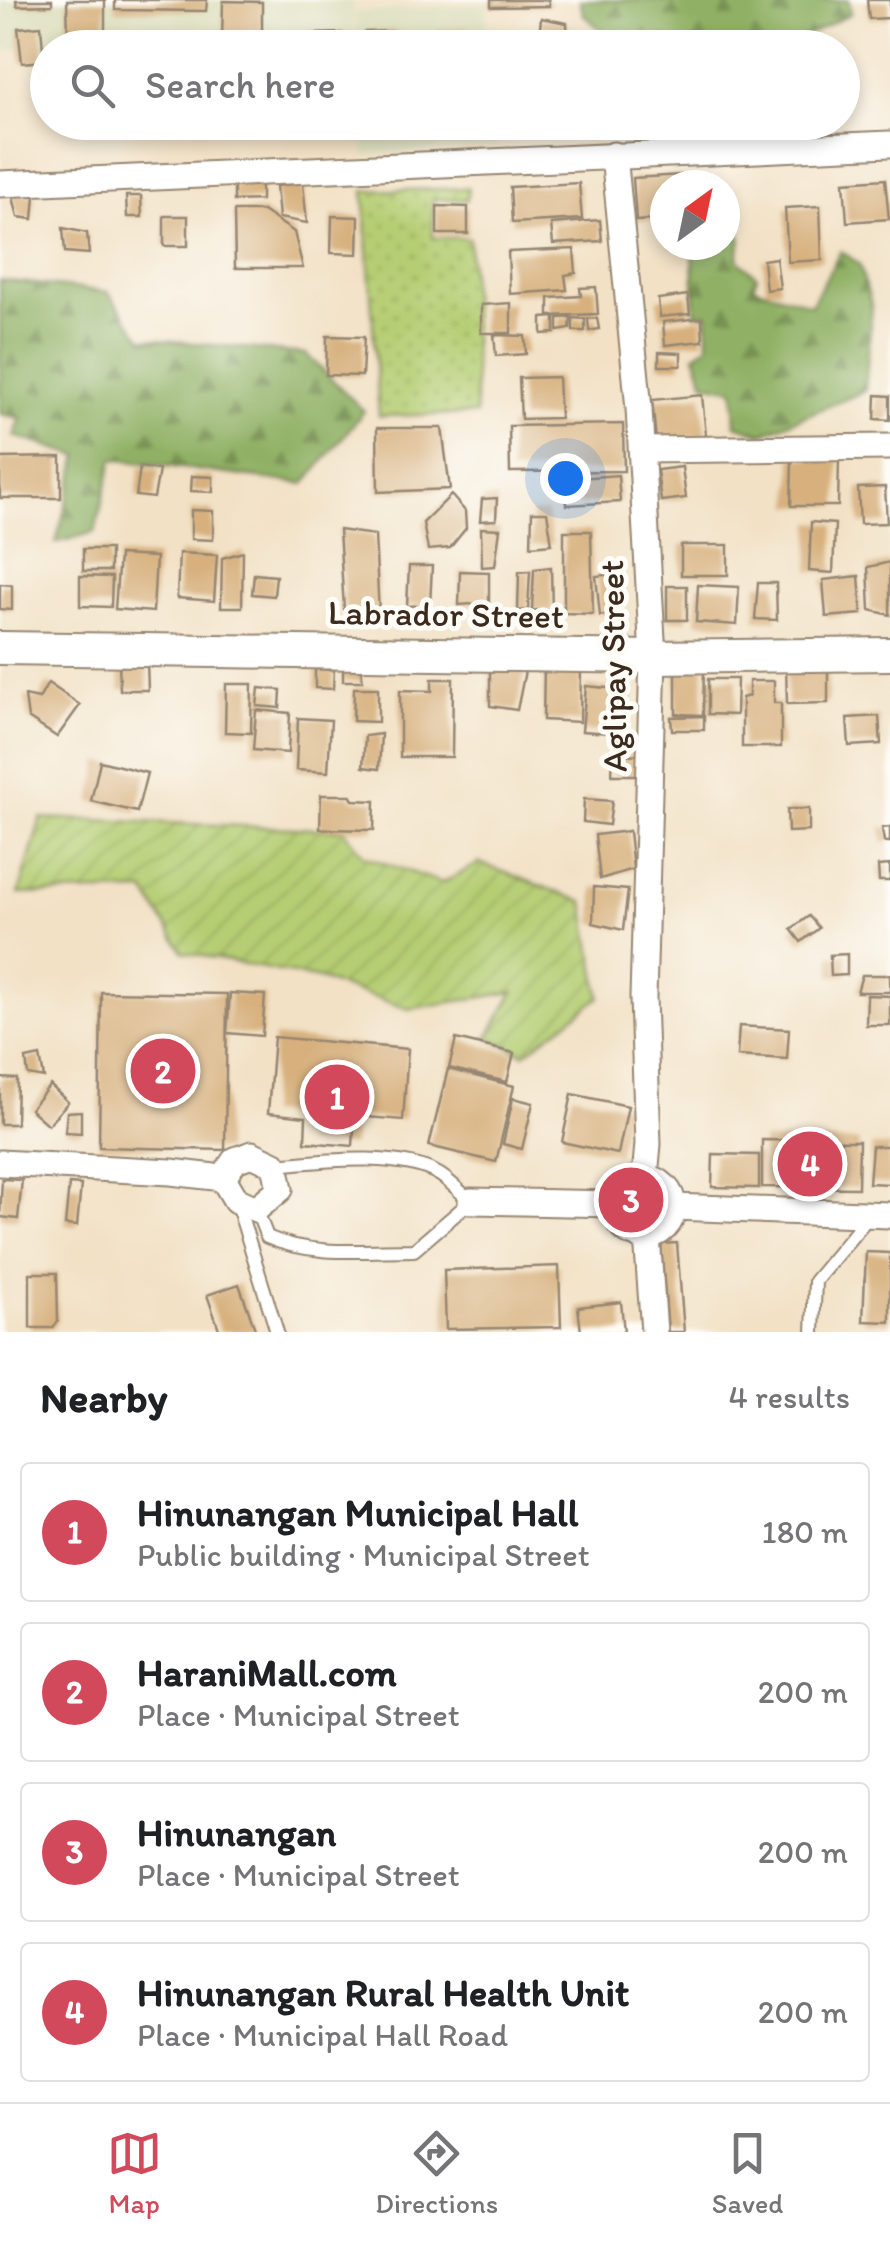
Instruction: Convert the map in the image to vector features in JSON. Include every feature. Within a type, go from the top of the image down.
[{"type":"street","points":[[0,184],[890,144]]},
{"type":"street","name":"Aglipay Street","points":[[614,156],[642,450],[653,657],[643,998],[648,1144],[645,1178]]},
{"type":"street","points":[[642,450],[890,446]]},
{"type":"street","name":"Labrador Street","points":[[0,648],[653,657],[890,654]]},
{"type":"street","points":[[0,1164],[170,1172],[238,1196],[280,1189],[275,1165],[252,1154],[235,1160],[238,1196]]},
{"type":"street","points":[[645,1178],[654,1179],[668,1190],[673,1207],[663,1229],[647,1236],[628,1231],[616,1215],[614,1204],[628,1182],[645,1178]]},
{"type":"street","points":[[471,1201],[614,1204]]},
{"type":"street","points":[[673,1207],[880,1215]]},
{"type":"street","points":[[647,1236],[654,1332]]},
{"type":"lane","points":[[238,1196],[267,1236],[284,1244],[319,1250],[414,1250],[471,1201],[440,1174],[409,1163],[326,1160],[275,1165]]},
{"type":"lane","points":[[238,1196],[277,1332]]},
{"type":"lane","points":[[813,1332],[815,1281],[880,1215]]},
{"type":"shaded area","points":[[0,0],[353,0],[353,30],[30,30],[30,49],[0,49]]},
{"type":"shaded area","points":[[486,4],[488,30],[356,30],[354,12]]},
{"type":"shaded area","points":[[364,140],[495,140],[496,146],[365,155]]},
{"type":"green space","points":[[580,0],[849,0],[851,13],[819,30],[601,30],[583,14]]},
{"type":"green space","points":[[468,188],[467,200],[433,199],[433,238],[469,238],[476,414],[379,416],[364,191]]},
{"type":"green space","points":[[841,251],[859,264],[872,307],[865,391],[762,434],[736,425],[734,389],[705,383],[695,355],[708,345],[707,314],[695,314],[693,260],[738,260],[757,276],[753,286],[811,305]]},
{"type":"green space","points":[[0,280],[108,292],[142,338],[306,354],[364,411],[305,484],[113,459],[95,532],[56,543],[79,456],[14,436],[21,418],[0,414]]},
{"type":"green space","points":[[41,818],[344,830],[364,856],[442,883],[480,863],[584,902],[600,997],[524,1054],[488,1037],[514,992],[409,1009],[319,979],[183,952],[145,891],[19,894]]},
{"type":"building","points":[[16,0],[52,0],[52,5],[17,6]]},
{"type":"building","points":[[67,0],[105,0],[105,30],[68,30]]},
{"type":"building","points":[[115,0],[207,0],[206,11],[115,10]]},
{"type":"building","points":[[491,0],[549,0],[549,6],[491,7]]},
{"type":"building","points":[[867,0],[890,0],[890,18],[869,19]]},
{"type":"building","points":[[223,1],[262,2],[262,30],[222,30]]},
{"type":"building","points":[[541,18],[567,23],[567,30],[540,30]]},
{"type":"building","points":[[41,26],[41,30],[30,30],[30,62],[22,63],[18,28]]},
{"type":"building","points":[[650,177],[650,220],[636,221],[633,178]]},
{"type":"building","points":[[261,178],[261,200],[234,201],[234,179]]},
{"type":"building","points":[[885,179],[889,219],[847,222],[844,182]]},
{"type":"building","points":[[303,183],[307,223],[279,218],[276,186]]},
{"type":"building","points":[[579,183],[582,219],[512,223],[510,187]]},
{"type":"building","points":[[12,193],[35,195],[33,219],[18,217]]},
{"type":"building","points":[[126,196],[141,196],[142,217],[127,217]]},
{"type":"building","points":[[437,206],[468,207],[468,234],[437,234]]},
{"type":"building","points":[[820,206],[822,260],[788,262],[785,208]]},
{"type":"building","points":[[234,211],[263,211],[294,232],[303,268],[235,268]]},
{"type":"building","points":[[164,216],[188,216],[188,246],[164,246]]},
{"type":"building","points":[[332,216],[359,217],[358,254],[331,253]]},
{"type":"building","points":[[600,220],[602,241],[553,244],[551,224]]},
{"type":"building","points":[[63,228],[87,233],[89,254],[65,252]]},
{"type":"building","points":[[574,249],[576,273],[565,275],[567,290],[510,294],[508,252]]},
{"type":"building","points":[[776,258],[780,288],[766,290],[763,260]]},
{"type":"building","points":[[596,287],[598,314],[549,316],[549,298],[581,296],[580,288]]},
{"type":"building","points":[[688,295],[690,314],[660,317],[658,299]]},
{"type":"building","points":[[511,303],[511,333],[481,333],[481,305]]},
{"type":"building","points":[[555,317],[555,333],[542,334],[542,318]]},
{"type":"building","points":[[571,317],[570,329],[558,331],[558,318]]},
{"type":"building","points":[[573,318],[585,319],[585,331],[573,331]]},
{"type":"building","points":[[597,318],[599,329],[589,331],[588,319]]},
{"type":"building","points":[[702,318],[703,341],[665,345],[663,322]]},
{"type":"building","points":[[494,335],[525,336],[526,354],[496,356]]},
{"type":"building","points":[[327,336],[364,337],[362,376],[326,375]]},
{"type":"building","points":[[659,352],[681,353],[681,366],[659,366]]},
{"type":"building","points":[[558,377],[560,418],[521,419],[519,378]]},
{"type":"building","points":[[702,395],[706,436],[656,440],[652,400]]},
{"type":"building","points":[[876,395],[890,396],[890,420],[875,419]]},
{"type":"building","points":[[623,424],[624,471],[510,472],[509,426]]},
{"type":"building","points":[[377,428],[442,428],[450,489],[378,492]]},
{"type":"building","points":[[61,457],[61,498],[0,498],[0,458]]},
{"type":"building","points":[[792,458],[839,458],[838,506],[791,506]]},
{"type":"building","points":[[140,467],[159,470],[154,498],[136,496]]},
{"type":"building","points":[[682,467],[686,498],[661,501],[657,470]]},
{"type":"building","points":[[618,475],[620,502],[567,505],[565,479]]},
{"type":"building","points":[[192,476],[213,477],[213,492],[191,491]]},
{"type":"building","points":[[885,487],[887,523],[860,524],[858,488]]},
{"type":"building","points":[[451,495],[465,511],[466,528],[450,548],[428,550],[423,523]]},
{"type":"building","points":[[497,498],[496,520],[480,521],[482,499]]},
{"type":"building","points":[[191,510],[213,511],[213,540],[191,539]]},
{"type":"building","points":[[532,512],[547,512],[552,544],[531,546]]},
{"type":"building","points":[[811,522],[835,524],[833,573],[809,571]]},
{"type":"building","points":[[481,528],[500,529],[495,566],[482,567]]},
{"type":"building","points":[[339,530],[375,535],[379,614],[344,609]]},
{"type":"building","points":[[564,531],[591,531],[593,614],[564,613]]},
{"type":"building","points":[[681,545],[728,545],[728,575],[681,575]]},
{"type":"building","points":[[83,549],[110,549],[110,571],[83,571]]},
{"type":"building","points":[[243,552],[242,607],[221,607],[222,558]]},
{"type":"building","points":[[179,553],[217,555],[214,601],[177,598]]},
{"type":"building","points":[[119,555],[156,557],[153,612],[115,609]]},
{"type":"building","points":[[890,562],[890,615],[870,610],[868,567]]},
{"type":"building","points":[[409,566],[432,566],[430,605],[407,606]]},
{"type":"building","points":[[551,567],[552,611],[532,610],[534,569]]},
{"type":"building","points":[[460,571],[489,572],[489,603],[459,605]]},
{"type":"building","points":[[530,571],[528,610],[518,611],[519,572]]},
{"type":"building","points":[[623,573],[625,587],[617,588],[621,603],[612,613],[600,616],[596,576]]},
{"type":"building","points":[[254,574],[276,576],[274,596],[252,594]]},
{"type":"building","points":[[80,576],[112,577],[111,607],[80,606]]},
{"type":"building","points":[[859,576],[862,614],[826,617],[823,580]]},
{"type":"building","points":[[758,583],[776,583],[777,620],[755,619]]},
{"type":"building","points":[[0,584],[12,585],[12,610],[0,609]]},
{"type":"building","points":[[698,585],[739,587],[737,625],[696,622]]},
{"type":"building","points":[[667,586],[687,586],[687,620],[667,620]]},
{"type":"building","points":[[119,662],[147,662],[148,690],[120,690]]},
{"type":"building","points":[[490,662],[526,666],[517,710],[490,706]]},
{"type":"building","points":[[828,663],[828,703],[787,704],[786,664]]},
{"type":"building","points":[[343,664],[362,664],[362,681],[343,681]]},
{"type":"building","points":[[544,665],[581,666],[580,722],[543,720]]},
{"type":"building","points":[[676,665],[704,665],[703,715],[676,714]]},
{"type":"building","points":[[315,669],[334,670],[333,689],[315,688]]},
{"type":"building","points":[[432,679],[453,679],[452,757],[400,757],[400,690],[432,691]]},
{"type":"building","points":[[708,679],[737,679],[736,715],[708,714]]},
{"type":"building","points":[[749,681],[774,681],[774,703],[781,703],[781,747],[742,747],[742,698],[749,696]]},
{"type":"building","points":[[48,683],[80,705],[57,737],[28,718],[25,696],[39,699]]},
{"type":"building","points":[[226,684],[252,684],[251,733],[225,732]]},
{"type":"building","points":[[586,686],[627,690],[624,734],[582,731]]},
{"type":"building","points":[[259,688],[281,690],[280,708],[257,706]]},
{"type":"building","points":[[354,688],[378,688],[378,722],[353,721]]},
{"type":"building","points":[[256,710],[290,713],[288,753],[253,750]]},
{"type":"building","points":[[704,716],[704,730],[672,730],[671,717]]},
{"type":"building","points":[[879,716],[881,744],[849,746],[847,718]]},
{"type":"building","points":[[298,718],[331,720],[328,772],[296,770]]},
{"type":"building","points":[[381,734],[379,769],[363,767],[365,736]]},
{"type":"building","points":[[613,754],[641,755],[640,775],[612,775]]},
{"type":"building","points":[[100,761],[147,773],[137,812],[91,801]]},
{"type":"building","points":[[321,795],[350,795],[353,800],[375,801],[374,830],[320,829]]},
{"type":"building","points":[[584,799],[612,801],[609,825],[583,822]]},
{"type":"building","points":[[787,809],[809,809],[809,831],[788,832]]},
{"type":"building","points":[[890,827],[890,842],[884,842],[882,828]]},
{"type":"building","points":[[629,831],[633,869],[600,879],[595,835]]},
{"type":"building","points":[[890,865],[890,881],[879,881],[878,866]]},
{"type":"building","points":[[594,887],[628,890],[623,930],[593,923]]},
{"type":"building","points":[[809,916],[819,928],[801,942],[791,929]]},
{"type":"building","points":[[847,954],[847,975],[831,976],[830,955]]},
{"type":"building","points":[[862,975],[890,975],[890,992],[857,992]]},
{"type":"building","points":[[101,992],[227,994],[225,1150],[99,1147]]},
{"type":"building","points":[[230,993],[265,995],[262,1036],[227,1033]]},
{"type":"building","points":[[867,995],[890,996],[890,1025],[866,1025]]},
{"type":"building","points":[[739,1026],[789,1029],[787,1059],[737,1056]]},
{"type":"building","points":[[274,1037],[408,1049],[403,1120],[355,1116],[353,1146],[305,1142],[306,1117],[268,1113]]},
{"type":"building","points":[[456,1039],[514,1053],[507,1082],[449,1068]]},
{"type":"building","points":[[40,1056],[44,1078],[28,1075],[26,1059]]},
{"type":"building","points":[[448,1069],[514,1086],[496,1162],[429,1146]]},
{"type":"building","points":[[0,1078],[17,1079],[16,1124],[0,1124]]},
{"type":"building","points":[[50,1085],[68,1102],[48,1125],[30,1109]]},
{"type":"building","points":[[572,1094],[628,1106],[618,1154],[562,1142]]},
{"type":"building","points":[[513,1098],[533,1103],[522,1149],[503,1144]]},
{"type":"building","points":[[81,1111],[81,1133],[65,1132],[67,1112]]},
{"type":"building","points":[[762,1140],[859,1141],[858,1188],[762,1187]]},
{"type":"building","points":[[872,1146],[890,1146],[890,1184],[869,1183]]},
{"type":"building","points":[[713,1154],[759,1155],[759,1188],[712,1187]]},
{"type":"building","points":[[2,1179],[22,1180],[18,1219],[0,1217]]},
{"type":"building","points":[[69,1184],[81,1185],[77,1226],[65,1225]]},
{"type":"building","points":[[677,1243],[684,1332],[668,1332],[661,1244]]},
{"type":"building","points":[[866,1252],[890,1253],[890,1322],[863,1321]]},
{"type":"building","points":[[559,1266],[561,1327],[446,1329],[444,1270]]},
{"type":"building","points":[[30,1273],[57,1273],[58,1321],[53,1328],[30,1328]]},
{"type":"building","points":[[239,1284],[256,1332],[220,1332],[207,1295]]},
{"type":"building","points":[[621,1302],[624,1332],[581,1332],[578,1307]]},
{"type":"place","name":"HaraniMall.com","points":[[163,1071]]},
{"type":"place","name":"Hinunangan Municipal Hall","points":[[337,1097]]},
{"type":"place","name":"Hinunangan Rural Health Unit","points":[[810,1164]]},
{"type":"place","name":"Hinunangan","points":[[631,1200]]}]
